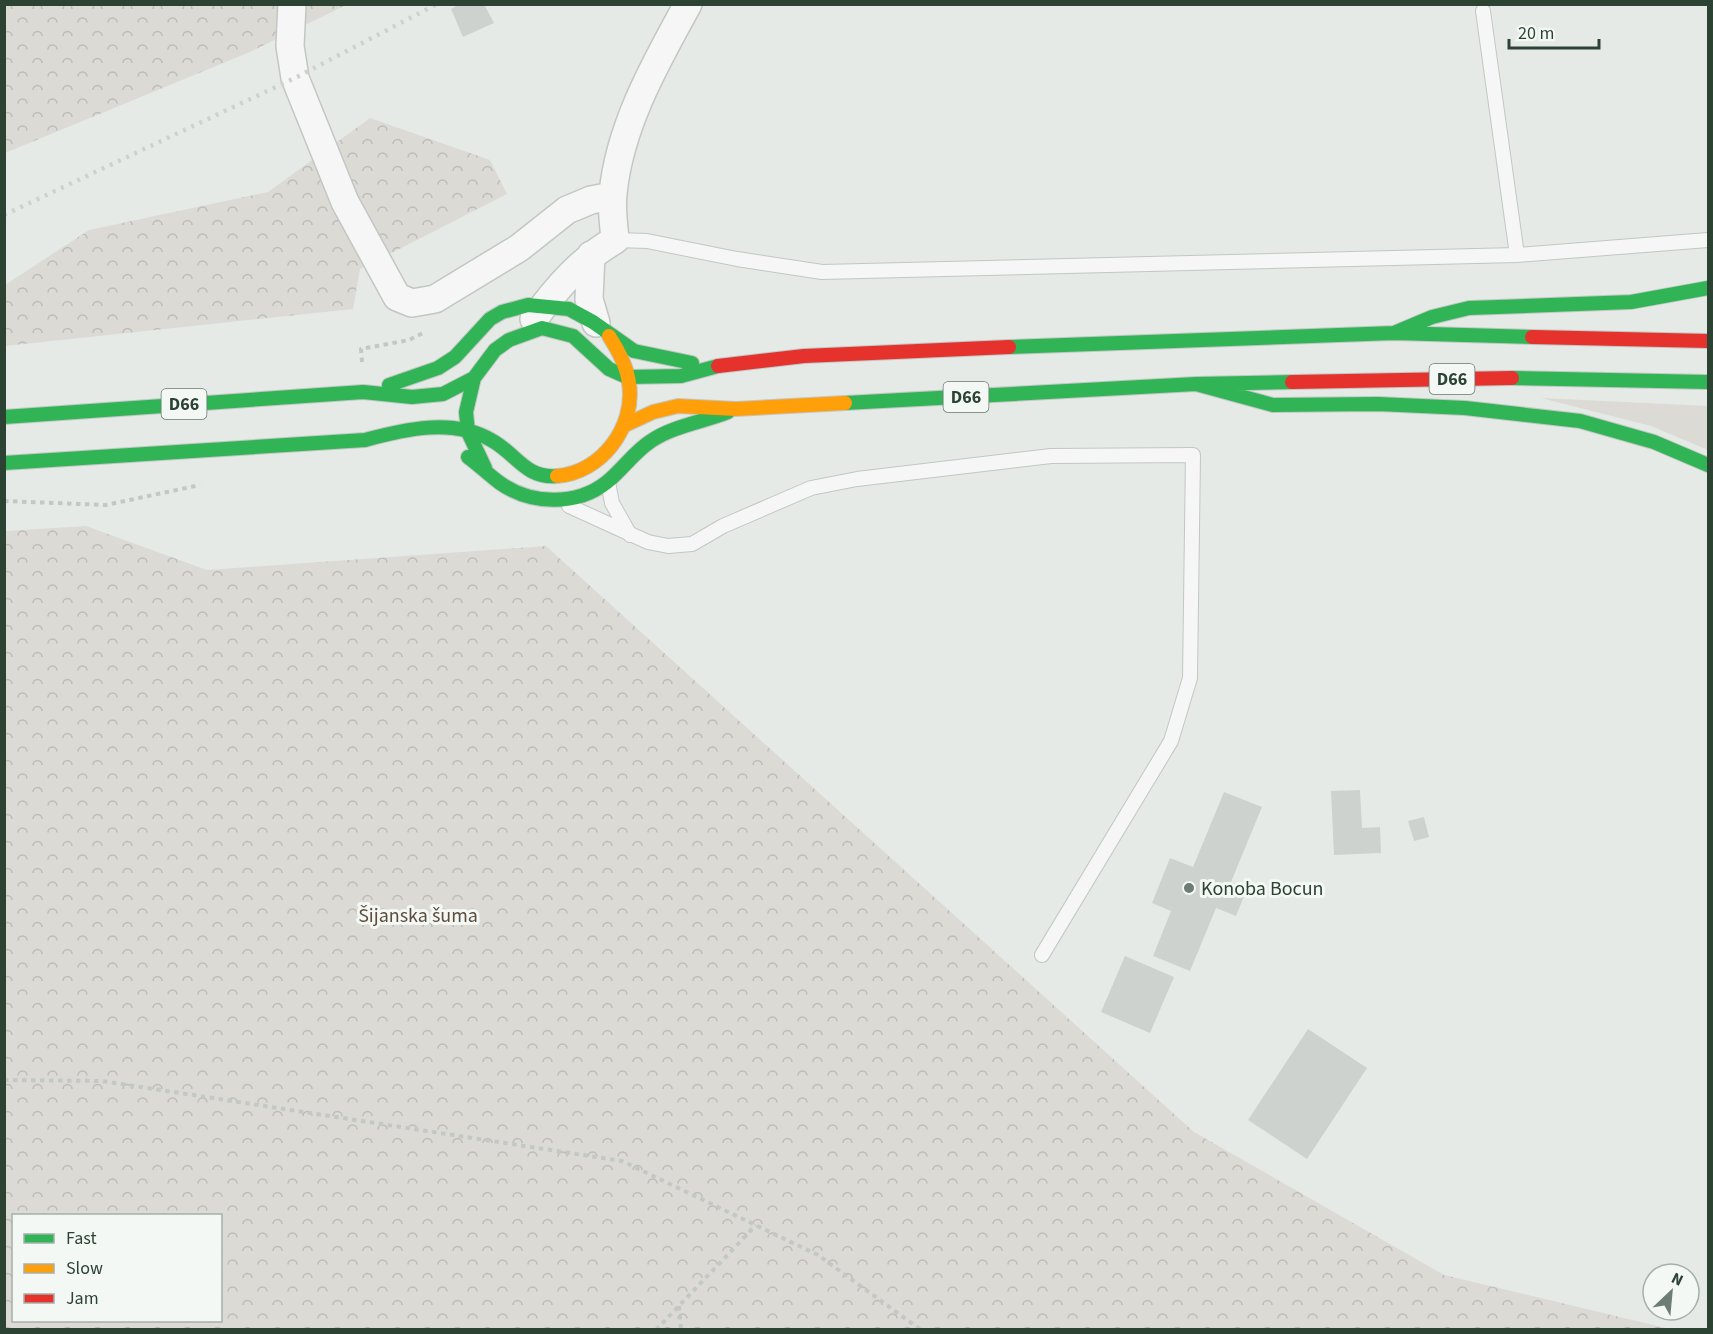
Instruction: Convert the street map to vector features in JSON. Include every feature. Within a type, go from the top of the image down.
[{"type":"main road","points":[[1394,333],[1432,317],[1469,308],[1631,302],[1708,288]]},
{"type":"main road","name":"D66","points":[[363,392],[436,371],[462,350],[474,333],[490,319],[518,307],[545,304],[581,313],[634,351],[680,359],[706,368]]},
{"type":"main road","name":"D66","points":[[485,468],[468,432],[466,412],[474,378],[495,350],[525,333],[542,328],[573,336],[609,369],[627,377],[681,376],[706,368],[804,356],[1394,333],[1708,341]]},
{"type":"main road","points":[[4,463],[365,440],[397,431],[441,428],[468,432],[491,439],[527,472],[546,477],[569,477],[602,458],[614,443],[623,426],[628,408],[627,377],[620,352],[602,330]]},
{"type":"main road","name":"D66","points":[[4,417],[363,392],[412,397],[443,394],[474,378]]},
{"type":"main road","name":"D66","points":[[623,426],[651,411],[687,404],[736,409],[1196,384],[1514,378],[1708,382]]},
{"type":"main road","points":[[1196,384],[1273,405],[1378,404],[1465,408],[1580,421],[1654,442],[1708,465]]},
{"type":"main road","name":"D66","points":[[455,452],[464,454],[485,468],[499,482],[535,499],[555,501],[575,498],[593,491],[608,481],[638,451],[658,436],[736,409]]},
{"type":"main road","points":[[365,440],[396,447]]},
{"type":"street","points":[[292,4],[290,45],[295,78],[345,202],[397,297],[412,303],[435,299],[519,248],[567,210],[591,200],[612,196]]},
{"type":"street","points":[[525,333],[545,304],[591,255],[615,240],[612,196],[616,168],[636,110],[663,50],[688,4]]},
{"type":"street","points":[[591,255],[589,299],[602,330]]},
{"type":"lane","points":[[1483,11],[1517,255]]},
{"type":"lane","points":[[615,240],[647,241],[737,259],[822,272],[1517,255],[1708,240]]},
{"type":"lane","points":[[614,443],[608,465],[608,481],[612,503],[630,534]]},
{"type":"lane","points":[[555,501],[648,542],[668,546],[692,544],[811,488],[857,479],[1051,456],[1193,455],[1190,678],[1171,741],[1042,955]]},
{"type":"path","points":[[4,501],[106,504],[177,488],[212,483]]},
{"type":"path","points":[[4,1080],[102,1081],[622,1161],[818,1254],[921,1329]]},
{"type":"path","points":[[656,1329],[756,1225]]},
{"type":"path","points":[[679,1306],[681,1329]]},
{"type":"green space","points":[[5,5],[346,5],[250,52],[5,153]]},
{"type":"green space","points":[[370,118],[490,160],[507,194],[360,269],[353,309],[5,346],[5,285],[89,230],[268,192]]},
{"type":"green space","points":[[1541,398],[1708,406],[1708,450],[1651,426]]},
{"type":"green space","name":"Šijanska šuma","points":[[86,526],[207,570],[546,546],[1194,1132],[1444,1275],[1670,1329],[5,1329],[5,531]]},
{"type":"building","points":[[460,4],[484,4],[494,23],[463,37],[451,9]]},
{"type":"building","points":[[1360,790],[1362,828],[1380,827],[1381,853],[1334,855],[1331,791]]},
{"type":"building","points":[[1224,792],[1262,807],[1231,882],[1247,889],[1236,916],[1216,908],[1190,971],[1153,956],[1171,911],[1152,903],[1170,858],[1193,867]]},
{"type":"building","points":[[1424,817],[1429,837],[1414,841],[1408,821]]},
{"type":"building","points":[[1125,956],[1174,977],[1150,1033],[1101,1012]]},
{"type":"building","points":[[1308,1029],[1367,1068],[1307,1159],[1248,1120]]},
{"type":"railway","points":[[4,215],[295,78],[437,4]]},
{"type":"traffic: fast","points":[[1394,333],[1432,317],[1469,308],[1631,302],[1708,288]]},
{"type":"traffic: fast","points":[[389,385],[438,368],[455,357],[490,319],[502,312],[528,305],[569,309],[593,322],[634,351],[692,363]]},
{"type":"traffic: fast","points":[[485,468],[468,432],[466,412],[474,378],[495,350],[509,340],[542,328],[573,336],[609,369],[627,377],[681,376],[718,366]]},
{"type":"traffic: fast","points":[[1009,347],[1394,333],[1532,337]]},
{"type":"traffic: fast","points":[[4,417],[363,392],[412,397],[443,394],[474,378]]},
{"type":"traffic: fast","points":[[1512,378],[1708,382]]},
{"type":"traffic: fast","points":[[845,403],[1196,384],[1292,382]]},
{"type":"traffic: fast","points":[[1196,384],[1273,405],[1378,404],[1465,408],[1580,421],[1654,442],[1708,465]]},
{"type":"traffic: fast","points":[[468,457],[500,483],[526,496],[540,499],[568,499],[595,490],[607,482],[639,450],[660,436],[728,412]]},
{"type":"traffic: fast","points":[[4,463],[365,440],[412,429],[445,427],[476,433],[500,445],[529,469],[546,476],[557,476]]},
{"type":"traffic: slow","points":[[557,476],[573,473],[601,457],[621,431],[627,416],[630,400],[628,377],[622,358],[609,336]]},
{"type":"traffic: slow","points":[[623,426],[653,412],[678,406],[736,409],[845,403]]},
{"type":"traffic: jam","points":[[1532,337],[1708,341]]},
{"type":"traffic: jam","points":[[718,366],[804,356],[1009,347]]},
{"type":"traffic: jam","points":[[1292,382],[1512,378]]},
{"type":"place","name":"Konoba Bocun","points":[[1189,888]]}]
